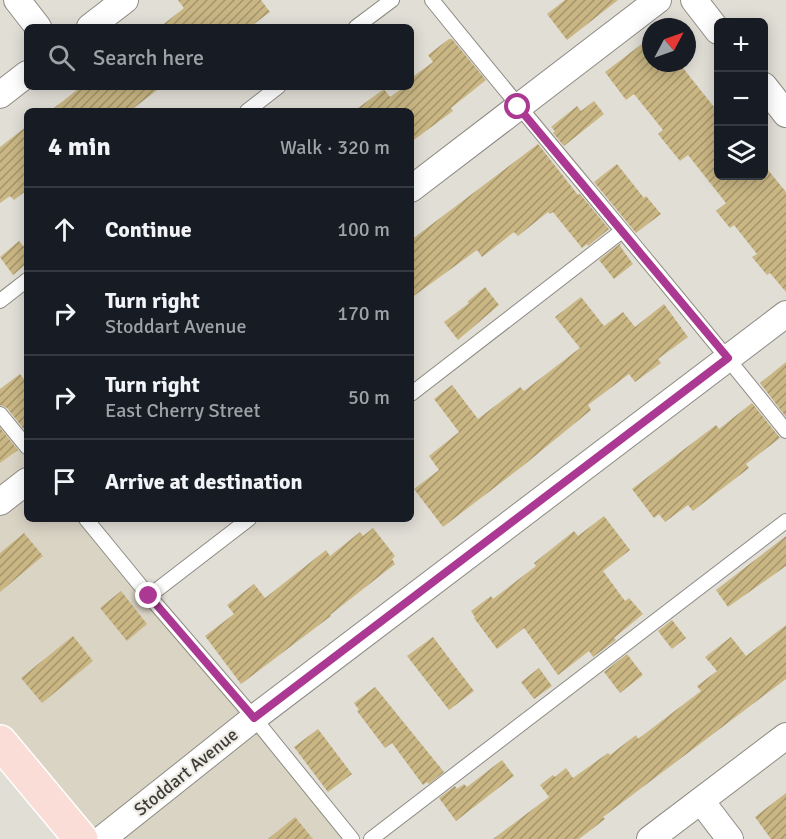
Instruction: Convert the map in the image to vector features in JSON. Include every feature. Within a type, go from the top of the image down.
[{"type":"main road","points":[[4,755],[81,839]]},
{"type":"street","points":[[16,0],[36,24]]},
{"type":"street","points":[[94,24],[125,0]]},
{"type":"street","points":[[414,187],[658,0]]},
{"type":"street","points":[[694,0],[714,26]]},
{"type":"street","points":[[0,94],[24,76]]},
{"type":"street","points":[[768,91],[786,114]]},
{"type":"street","name":"Stoddart Avenue","points":[[102,839],[254,718],[786,314]]},
{"type":"street","points":[[0,502],[24,483]]},
{"type":"street","points":[[650,839],[786,736]]},
{"type":"street","points":[[701,801],[730,839]]},
{"type":"lane","points":[[360,24],[392,0]]},
{"type":"lane","points":[[432,0],[786,430]]},
{"type":"lane","points":[[251,108],[274,90]]},
{"type":"lane","points":[[414,392],[622,231]]},
{"type":"lane","points":[[0,301],[24,282]]},
{"type":"lane","points":[[0,414],[24,443]]},
{"type":"lane","points":[[371,839],[786,521]]},
{"type":"lane","points":[[88,522],[254,718],[352,839]]},
{"type":"lane","points":[[149,596],[245,522]]},
{"type":"shaded area","points":[[0,410],[24,439],[24,522],[91,522],[351,839],[81,839],[0,767]]},
{"type":"building","points":[[178,0],[261,0],[270,12],[254,24],[164,24],[184,8]]},
{"type":"building","points":[[565,0],[618,0],[567,40],[547,14]]},
{"type":"building","points":[[452,39],[486,80],[451,108],[453,111],[414,140],[414,108],[358,108],[383,90],[390,97],[400,90],[414,90],[414,76],[433,62],[428,55]]},
{"type":"building","points":[[642,44],[642,72],[686,72],[714,107],[714,180],[768,180],[768,170],[786,192],[786,292],[752,257],[757,254],[734,225],[730,228],[716,211],[726,203],[688,155],[680,161],[658,134],[663,130],[634,94],[626,100],[605,72]]},
{"type":"building","points":[[77,90],[157,90],[134,108],[54,108]]},
{"type":"building","points":[[594,101],[604,114],[564,146],[551,127],[577,106],[581,111]]},
{"type":"building","points":[[24,128],[24,192],[14,200],[10,196],[0,203],[0,147]]},
{"type":"building","points":[[538,144],[578,195],[580,194],[609,229],[588,246],[587,244],[582,248],[553,212],[550,214],[548,212],[518,236],[514,232],[482,257],[477,250],[414,296],[414,238]]},
{"type":"building","points":[[617,164],[644,198],[646,196],[661,214],[636,233],[594,182]]},
{"type":"building","points":[[19,241],[24,247],[24,266],[13,275],[0,257]]},
{"type":"building","points":[[621,243],[620,246],[633,264],[614,279],[599,260]]},
{"type":"building","points":[[485,287],[499,305],[458,340],[444,322]]},
{"type":"building","points":[[581,297],[604,326],[623,312],[635,327],[664,304],[688,337],[658,359],[661,363],[635,382],[629,374],[588,405],[591,410],[443,527],[414,489],[439,470],[429,456],[459,432],[434,399],[452,385],[478,419],[520,387],[524,391],[580,348],[555,317]]},
{"type":"building","points":[[786,362],[786,417],[760,383]]},
{"type":"building","points":[[20,374],[24,379],[24,429],[7,408],[0,405],[0,389]]},
{"type":"building","points":[[752,403],[780,438],[746,464],[749,468],[693,511],[688,505],[665,522],[659,514],[654,518],[632,489],[716,425],[719,429]]},
{"type":"building","points":[[0,428],[18,450],[0,463]]},
{"type":"building","points":[[604,516],[630,550],[603,571],[625,601],[629,598],[643,614],[614,638],[616,640],[593,657],[589,651],[558,675],[524,628],[497,649],[471,611],[491,596],[493,599],[536,566],[534,563],[574,531],[578,536]]},
{"type":"building","points":[[373,528],[395,556],[392,559],[395,564],[241,684],[205,636],[234,614],[227,605],[254,584],[265,598],[326,550],[330,556],[360,532],[363,536]]},
{"type":"building","points":[[24,533],[43,556],[0,592],[0,553]]},
{"type":"building","points":[[786,536],[786,566],[728,607],[716,590]]},
{"type":"building","points":[[121,591],[147,624],[127,641],[100,608]]},
{"type":"building","points":[[672,620],[686,638],[672,649],[658,631]]},
{"type":"building","points":[[786,625],[786,679],[603,817],[605,819],[579,839],[493,839],[549,797],[540,785],[553,775],[555,777],[566,768],[573,778],[608,753],[610,755],[636,735],[638,739],[701,691],[697,686],[717,671],[705,657],[731,637],[746,656]]},
{"type":"building","points":[[73,636],[93,661],[42,703],[21,678]]},
{"type":"building","points":[[433,637],[474,691],[449,710],[407,656]]},
{"type":"building","points":[[627,654],[643,675],[620,693],[604,672]]},
{"type":"building","points":[[539,668],[552,686],[534,699],[521,682]]},
{"type":"building","points":[[375,687],[444,772],[429,784],[427,782],[423,785],[392,743],[385,748],[357,711],[359,710],[354,703]]},
{"type":"building","points":[[318,729],[352,774],[328,792],[294,747]]},
{"type":"building","points":[[502,760],[514,776],[456,821],[439,798],[455,786],[457,789],[464,784],[467,787]]},
{"type":"building","points":[[786,793],[786,839],[771,839],[755,817]]},
{"type":"building","points":[[295,817],[313,839],[268,839]]},
{"type":"route","points":[[149,596],[254,718],[728,358],[518,107]]}]
